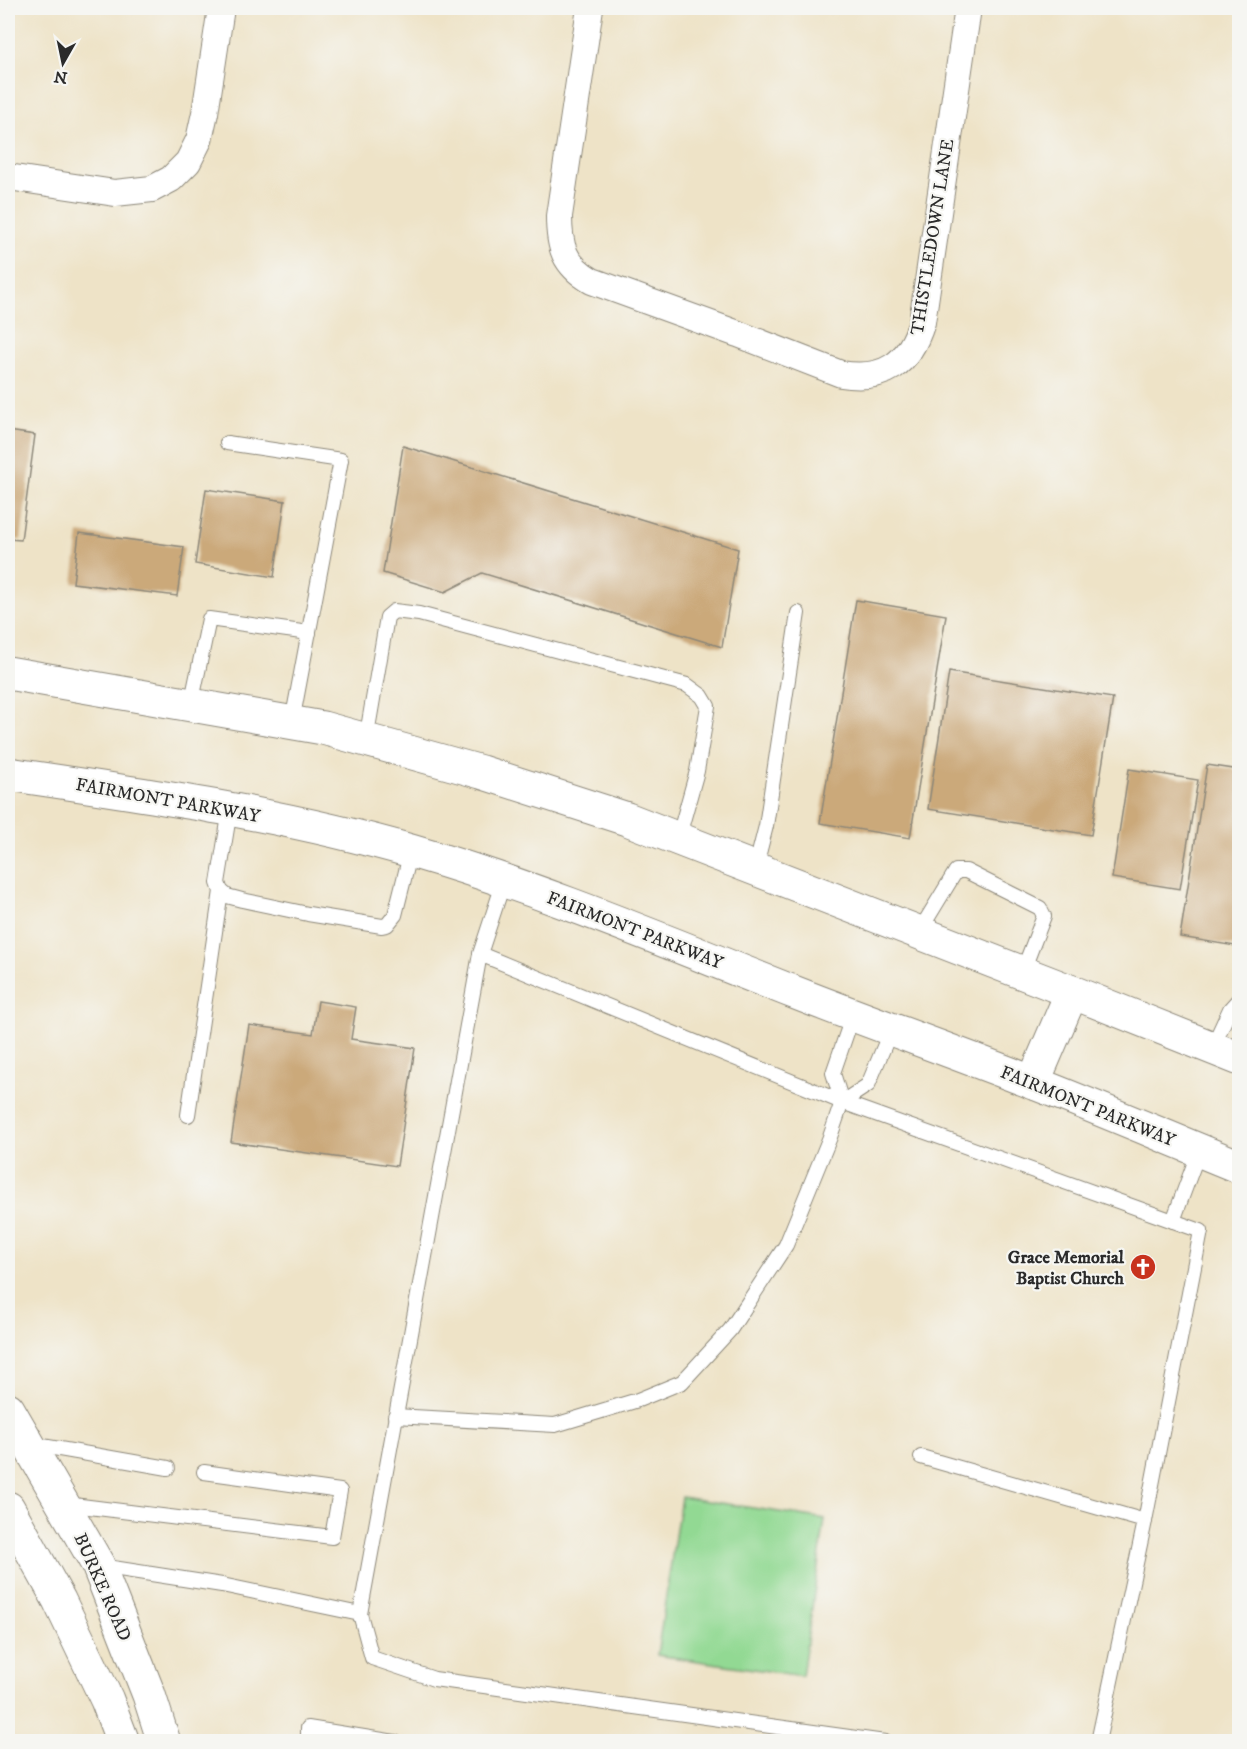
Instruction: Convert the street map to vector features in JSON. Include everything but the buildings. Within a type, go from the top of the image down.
[{"type":"main road","points":[[8,673],[323,728],[481,772],[627,819],[1226,1054]]},
{"type":"main road","name":"FAIRMONT PARKWAY","points":[[8,774],[297,822],[411,851],[504,881],[682,948],[1034,1083],[1239,1167]]},
{"type":"main road","points":[[1034,1083],[1072,992]]},
{"type":"main road","name":"BURKE ROAD","points":[[8,1409],[98,1565],[149,1695],[164,1742]]},
{"type":"main road","points":[[63,1504],[12,1516],[59,1600],[107,1700],[123,1742]]},
{"type":"street","points":[[19,179],[115,193],[152,189],[171,179],[188,162],[199,140],[221,8]]},
{"type":"street","name":"THISTLEDOWN LANE","points":[[590,8],[559,216],[561,245],[573,268],[592,281],[841,374],[858,377],[892,368],[908,355],[916,342],[922,322],[968,8]]},
{"type":"lane","points":[[227,443],[341,460],[292,722]]},
{"type":"lane","points":[[366,740],[387,617],[394,611],[419,614],[687,685],[702,696],[708,706],[697,771],[678,839]]},
{"type":"lane","points":[[755,869],[766,826],[798,613]]},
{"type":"lane","points":[[191,705],[209,619],[309,633]]},
{"type":"lane","points":[[188,1115],[221,891],[219,876],[230,810]]},
{"type":"lane","points":[[221,891],[227,896],[242,900],[308,914],[387,925],[395,915],[411,851]]},
{"type":"lane","points":[[919,932],[956,871],[966,871],[1040,908],[1044,916],[1022,973]]},
{"type":"lane","points":[[504,881],[480,954],[360,1614],[372,1658],[434,1679],[885,1742]]},
{"type":"lane","points":[[480,954],[842,1102],[1201,1231],[1145,1521],[1098,1742]]},
{"type":"lane","points":[[1226,1054],[1230,1009],[1239,998]]},
{"type":"lane","points":[[395,1416],[555,1425],[638,1400],[682,1382],[730,1330],[786,1245],[842,1102],[833,1073],[853,1015]]},
{"type":"lane","points":[[842,1102],[868,1084],[891,1030]]},
{"type":"lane","points":[[1173,1221],[1199,1150]]},
{"type":"lane","points":[[28,1443],[168,1468]]},
{"type":"lane","points":[[921,1457],[1145,1521]]},
{"type":"lane","points":[[63,1504],[333,1538],[340,1491],[204,1472]]},
{"type":"lane","points":[[98,1565],[222,1585],[360,1614]]},
{"type":"lane","points":[[308,1742],[308,1728],[395,1742]]},
{"type":"green space","points":[[681,1497],[825,1519],[802,1676],[657,1655]]},
{"type":"place","name":"Grace Memorial Baptist Church","points":[[1143,1267]]}]
